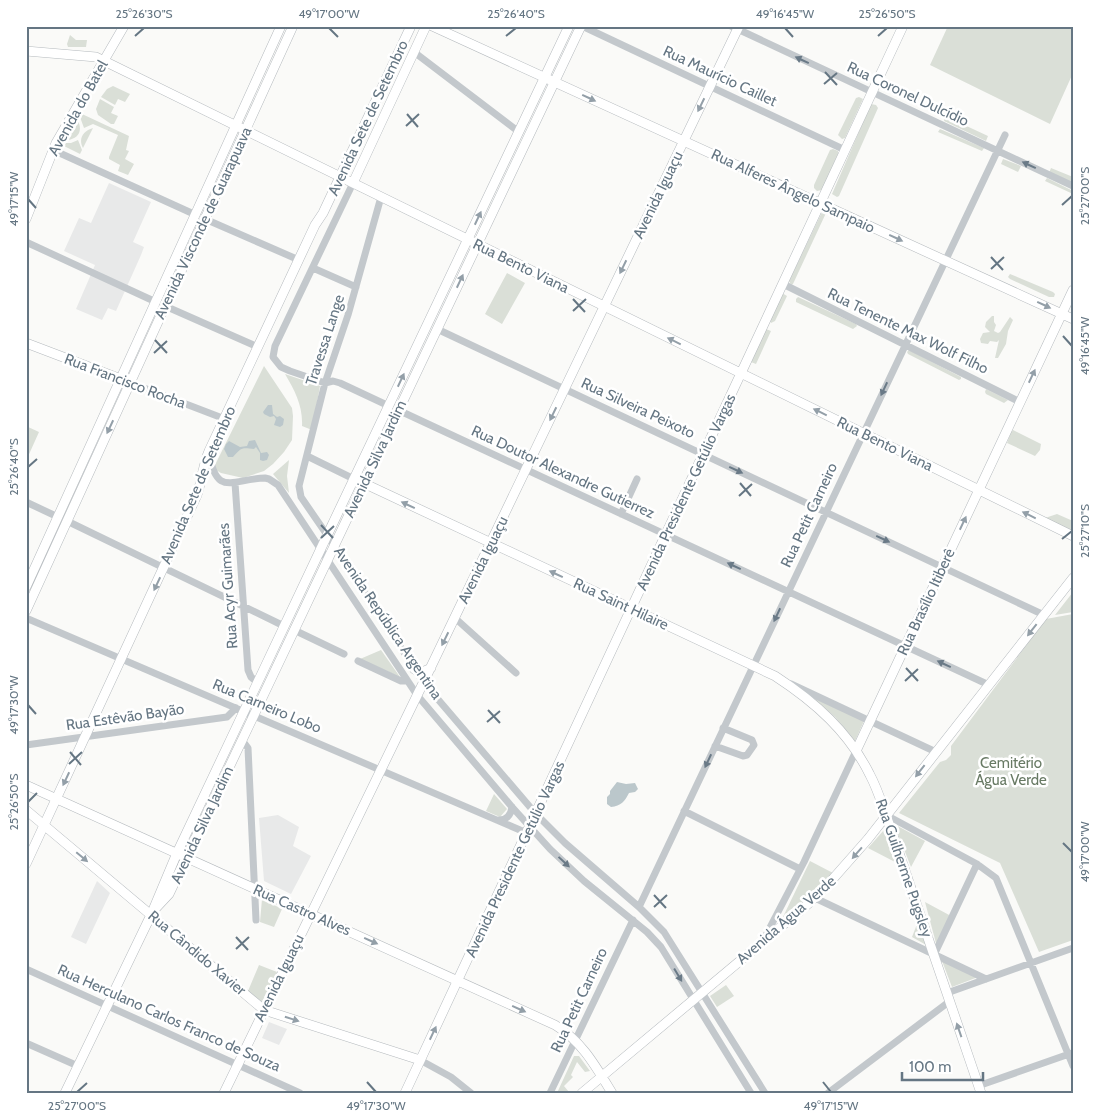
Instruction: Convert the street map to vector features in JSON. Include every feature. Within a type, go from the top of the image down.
[{"type":"main road","name":"Avenida do Batel","points":[[26,219],[53,150],[124,26]]},
{"type":"main road","name":"Avenida Visconde de Guarapuava","points":[[26,587],[282,26]]},
{"type":"main road","name":"Avenida Visconde de Guarapuava","points":[[26,611],[293,26]]},
{"type":"main road","name":"Avenida Sete de Setembro","points":[[26,864],[164,568],[201,483],[204,463],[209,451],[411,26]]},
{"type":"main road","name":"Avenida Sete de Setembro","points":[[352,183],[426,26]]},
{"type":"main road","name":"Rua Alferes Ângelo Sampaio","points":[[432,26],[1073,318]]},
{"type":"main road","name":"Avenida Silva Jardim","points":[[65,1093],[151,915],[177,853],[239,722],[240,710],[258,682],[569,26]]},
{"type":"main road","name":"Avenida Silva Jardim","points":[[151,915],[169,894],[581,26]]},
{"type":"main road","name":"Avenida Presidente Getúlio Vargas","points":[[405,1093],[903,26]]},
{"type":"main road","name":"Avenida Iguaçu","points":[[224,1093],[424,683],[710,87],[736,27]]},
{"type":"main road","name":"Rua Bento Viana","points":[[26,51],[89,55],[104,61],[1073,536]]},
{"type":"main road","points":[[256,82],[272,73]]},
{"type":"main road","points":[[497,179],[509,177]]},
{"type":"main road","points":[[203,199],[217,193]]},
{"type":"main road","points":[[179,250],[183,267]]},
{"type":"main road","points":[[446,286],[446,310]]},
{"type":"main road","name":"Rua Brasílio Itiberê","points":[[856,751],[1073,290]]},
{"type":"main road","points":[[136,345],[153,333]]},
{"type":"main road","name":"Rua Francisco Rocha","points":[[26,343],[131,382]]},
{"type":"main road","points":[[415,350],[430,343]]},
{"type":"main road","name":"Rua Saint Hilaire","points":[[354,479],[775,676]]},
{"type":"main road","points":[[306,581],[320,574]]},
{"type":"main road","name":"Avenida Água Verde","points":[[582,1093],[815,898],[857,853],[1073,578]]},
{"type":"main road","points":[[26,587],[41,579]]},
{"type":"main road","points":[[414,669],[422,672],[431,668]]},
{"type":"main road","name":"Rua Guilherme Pugsley","points":[[775,676],[820,709],[841,730],[871,776],[979,1089]]},
{"type":"main road","name":"Rua Castro Alves","points":[[26,785],[555,1025],[575,1040],[591,1059],[612,1093]]},
{"type":"main road","name":"Rua Cândido Xavier","points":[[26,810],[264,1010],[420,1060]]},
{"type":"street","name":"Rua Maurício Caillet","points":[[581,26],[846,150]]},
{"type":"street","name":"Rua Coronel Dulcídio","points":[[736,27],[1073,186]]},
{"type":"street","points":[[414,52],[519,132]]},
{"type":"street","name":"Rua Petit Carneiro","points":[[639,907],[1005,134]]},
{"type":"street","points":[[53,150],[196,215]]},
{"type":"street","name":"Avenida Sete de Setembro","points":[[325,383],[281,367],[273,357],[275,346],[352,183]]},
{"type":"street","name":"Travessa Lange","points":[[299,491],[325,383],[356,288],[381,197]]},
{"type":"street","points":[[205,219],[299,260]]},
{"type":"street","points":[[26,242],[156,302]]},
{"type":"street","points":[[312,268],[356,288]]},
{"type":"street","name":"Rua Tenente Max Wolf Filho","points":[[783,284],[1020,402]]},
{"type":"street","points":[[165,306],[258,348]]},
{"type":"street","name":"Rua Silveira Peixoto","points":[[437,329],[1044,614]]},
{"type":"street","points":[[325,383],[333,381],[389,406]]},
{"type":"street","name":"Rua Francisco Rocha","points":[[131,382],[225,419]]},
{"type":"street","name":"Rua Doutor Alexandre Gutierrez","points":[[398,410],[989,685]]},
{"type":"street","points":[[209,451],[215,475],[223,481],[235,483]]},
{"type":"street","name":"Rua Saint Hilaire","points":[[307,456],[354,479]]},
{"type":"street","name":"Avenida República Argentina","points":[[235,483],[256,478],[269,479],[274,482],[321,548],[417,695],[512,807],[528,830],[661,947],[751,1093]]},
{"type":"street","points":[[622,514],[637,479]]},
{"type":"street","name":"Rua Acyr Guimarães","points":[[235,483],[248,670],[250,677],[258,682]]},
{"type":"street","name":"Avenida República Argentina","points":[[299,491],[301,497],[424,683],[536,814],[569,847],[639,907],[668,936],[765,1093]]},
{"type":"street","points":[[26,502],[58,517]]},
{"type":"street","points":[[67,522],[284,626]]},
{"type":"street","name":"Rua Carneiro Lobo","points":[[26,618],[496,820],[528,830]]},
{"type":"street","points":[[455,618],[516,673]]},
{"type":"street","points":[[294,630],[344,654]]},
{"type":"street","points":[[358,661],[401,681],[407,681]]},
{"type":"street","name":"Rua Saint Hilaire","points":[[775,676],[936,752]]},
{"type":"street","points":[[227,717],[240,710]]},
{"type":"street","points":[[227,717],[239,722]]},
{"type":"street","name":"Rua Estêvão Bayão","points":[[26,745],[227,717]]},
{"type":"street","points":[[715,746],[742,756],[748,755],[754,745],[752,740],[723,728]]},
{"type":"street","points":[[242,740],[248,748],[256,920]]},
{"type":"street","name":"Rua Brasílio Itiberê","points":[[763,940],[800,869],[856,751]]},
{"type":"street","points":[[496,820],[505,819],[509,816],[512,807]]},
{"type":"street","points":[[684,811],[800,869]]},
{"type":"street","points":[[886,815],[977,864],[994,876],[1071,1054],[1073,1066]]},
{"type":"street","points":[[934,955],[977,864]]},
{"type":"street","points":[[815,898],[986,979]]},
{"type":"street","name":"Rua Petit Carneiro","points":[[550,1093],[632,920]]},
{"type":"street","points":[[828,1093],[948,997],[986,979],[1073,948]]},
{"type":"street","name":"Rua Herculano Carlos Franco de Souza","points":[[26,969],[300,1093]]},
{"type":"street","points":[[26,1043],[78,1066]]},
{"type":"street","points":[[979,1089],[1071,1054]]},
{"type":"street","name":"Rua Cândido Xavier","points":[[420,1060],[451,1076],[471,1093]]},
{"type":"shaded area","points":[[109,183],[151,202],[133,242],[144,247],[141,255],[116,311],[108,308],[102,320],[76,309],[95,265],[64,251],[79,218],[91,223]]},
{"type":"shaded area","points":[[268,405],[272,405],[273,414],[284,419],[283,425],[280,427],[274,425],[276,419],[274,416],[270,417],[264,414],[263,412]]},
{"type":"shaded area","points":[[255,440],[261,453],[267,452],[269,455],[267,460],[260,460],[260,453],[256,447],[254,449],[242,449],[233,457],[228,457],[224,449],[229,441],[240,447],[247,446],[249,441]]},
{"type":"shaded area","points":[[617,782],[635,783],[638,789],[635,792],[629,793],[620,804],[611,807],[607,804],[607,797]]},
{"type":"shaded area","points":[[278,815],[299,827],[293,846],[311,856],[291,894],[264,881],[259,818]]},
{"type":"shaded area","points":[[97,881],[110,893],[86,944],[71,937]]},
{"type":"shaded area","points":[[269,1022],[287,1029],[279,1045],[262,1038]]},
{"type":"green space","points":[[948,26],[1073,26],[1073,73],[1050,124],[930,65]]},
{"type":"green space","points":[[70,35],[76,40],[87,40],[86,47],[68,47]]},
{"type":"green space","points":[[113,86],[130,94],[125,102],[118,99],[115,105],[101,97],[107,89]]},
{"type":"green space","points":[[856,98],[863,99],[845,138],[842,139],[838,135]]},
{"type":"green space","points":[[100,99],[114,107],[111,113],[118,116],[114,124],[98,115],[96,109]]},
{"type":"green space","points":[[871,104],[876,105],[878,108],[837,197],[832,194]]},
{"type":"green space","points":[[82,114],[129,136],[126,150],[129,151],[125,159],[134,164],[128,175],[118,171],[120,165],[109,159],[118,135],[93,124],[84,128],[80,117]]},
{"type":"green space","points":[[945,116],[988,136],[986,141],[944,121]]},
{"type":"green space","points":[[78,121],[80,131],[77,136],[67,140]]},
{"type":"green space","points":[[93,128],[83,148],[82,136]]},
{"type":"green space","points":[[940,129],[984,148],[982,151],[938,132]]},
{"type":"green space","points":[[78,140],[82,150],[80,154],[64,146],[66,143]]},
{"type":"green space","points":[[830,150],[838,151],[838,154],[822,190],[817,191],[814,185]]},
{"type":"green space","points":[[1003,159],[1021,166],[1018,172],[1001,164]]},
{"type":"green space","points":[[1051,168],[1073,177],[1073,183],[1049,173]]},
{"type":"green space","points":[[1047,178],[1073,191],[1073,194],[1045,181]]},
{"type":"green space","points":[[823,210],[826,213],[791,285],[789,281]]},
{"type":"green space","points":[[507,273],[525,283],[502,324],[485,314]]},
{"type":"green space","points":[[1010,274],[1053,292],[1055,294],[1054,297],[1049,297],[1010,279],[1008,277]]},
{"type":"green space","points":[[782,293],[787,296],[775,321],[771,323],[770,320]]},
{"type":"green space","points":[[798,297],[857,326],[853,329],[796,302]]},
{"type":"green space","points":[[994,316],[996,325],[994,331],[998,333],[1010,317],[1013,320],[1008,331],[1006,344],[998,358],[995,358],[999,340],[997,342],[990,341],[988,344],[981,343],[980,339],[983,333],[990,332],[985,327],[986,322]]},
{"type":"green space","points":[[766,329],[771,331],[756,364],[751,362],[751,360]]},
{"type":"green space","points":[[909,350],[961,377],[961,379],[959,380],[908,354]]},
{"type":"green space","points":[[264,366],[292,408],[292,440],[284,452],[264,471],[243,478],[221,473],[216,470],[215,465]]},
{"type":"green space","points":[[285,374],[320,386],[312,430],[302,426],[298,399]]},
{"type":"green space","points":[[986,389],[1008,400],[1004,403],[986,394]]},
{"type":"green space","points":[[26,426],[39,432],[26,461]]},
{"type":"green space","points":[[1013,430],[1041,444],[1040,450],[1035,456],[1007,443]]},
{"type":"green space","points":[[289,460],[287,476],[289,493],[273,474]]},
{"type":"green space","points":[[1057,514],[1073,521],[1073,531],[1045,518]]},
{"type":"green space","points":[[1073,592],[1073,612],[1055,615]]},
{"type":"green space","name":"Cemitério Água Verde","points":[[1073,614],[1073,940],[1039,952],[1000,863],[899,813],[940,762],[946,760],[951,755],[951,746],[1046,619]]},
{"type":"green space","points":[[381,650],[400,677],[360,659]]},
{"type":"green space","points":[[812,697],[864,721],[855,741],[835,717]]},
{"type":"green space","points":[[494,794],[507,809],[500,817],[486,811]]},
{"type":"green space","points":[[894,824],[925,841],[911,867]]},
{"type":"green space","points":[[884,830],[895,862],[868,848]]},
{"type":"green space","points":[[810,861],[833,873],[781,921]]},
{"type":"green space","points":[[262,899],[282,909],[274,927],[260,922]]},
{"type":"green space","points":[[925,902],[951,916],[937,947]]},
{"type":"green space","points":[[919,919],[928,946],[912,937]]},
{"type":"green space","points":[[942,961],[978,977],[952,987]]},
{"type":"green space","points":[[259,965],[277,972],[262,1002],[248,991]]},
{"type":"green space","points":[[726,985],[734,996],[717,1007],[710,996]]},
{"type":"green space","points":[[574,1056],[579,1056],[590,1071],[585,1072],[577,1062],[571,1075],[573,1077],[564,1086],[569,1092],[557,1093]]}]
